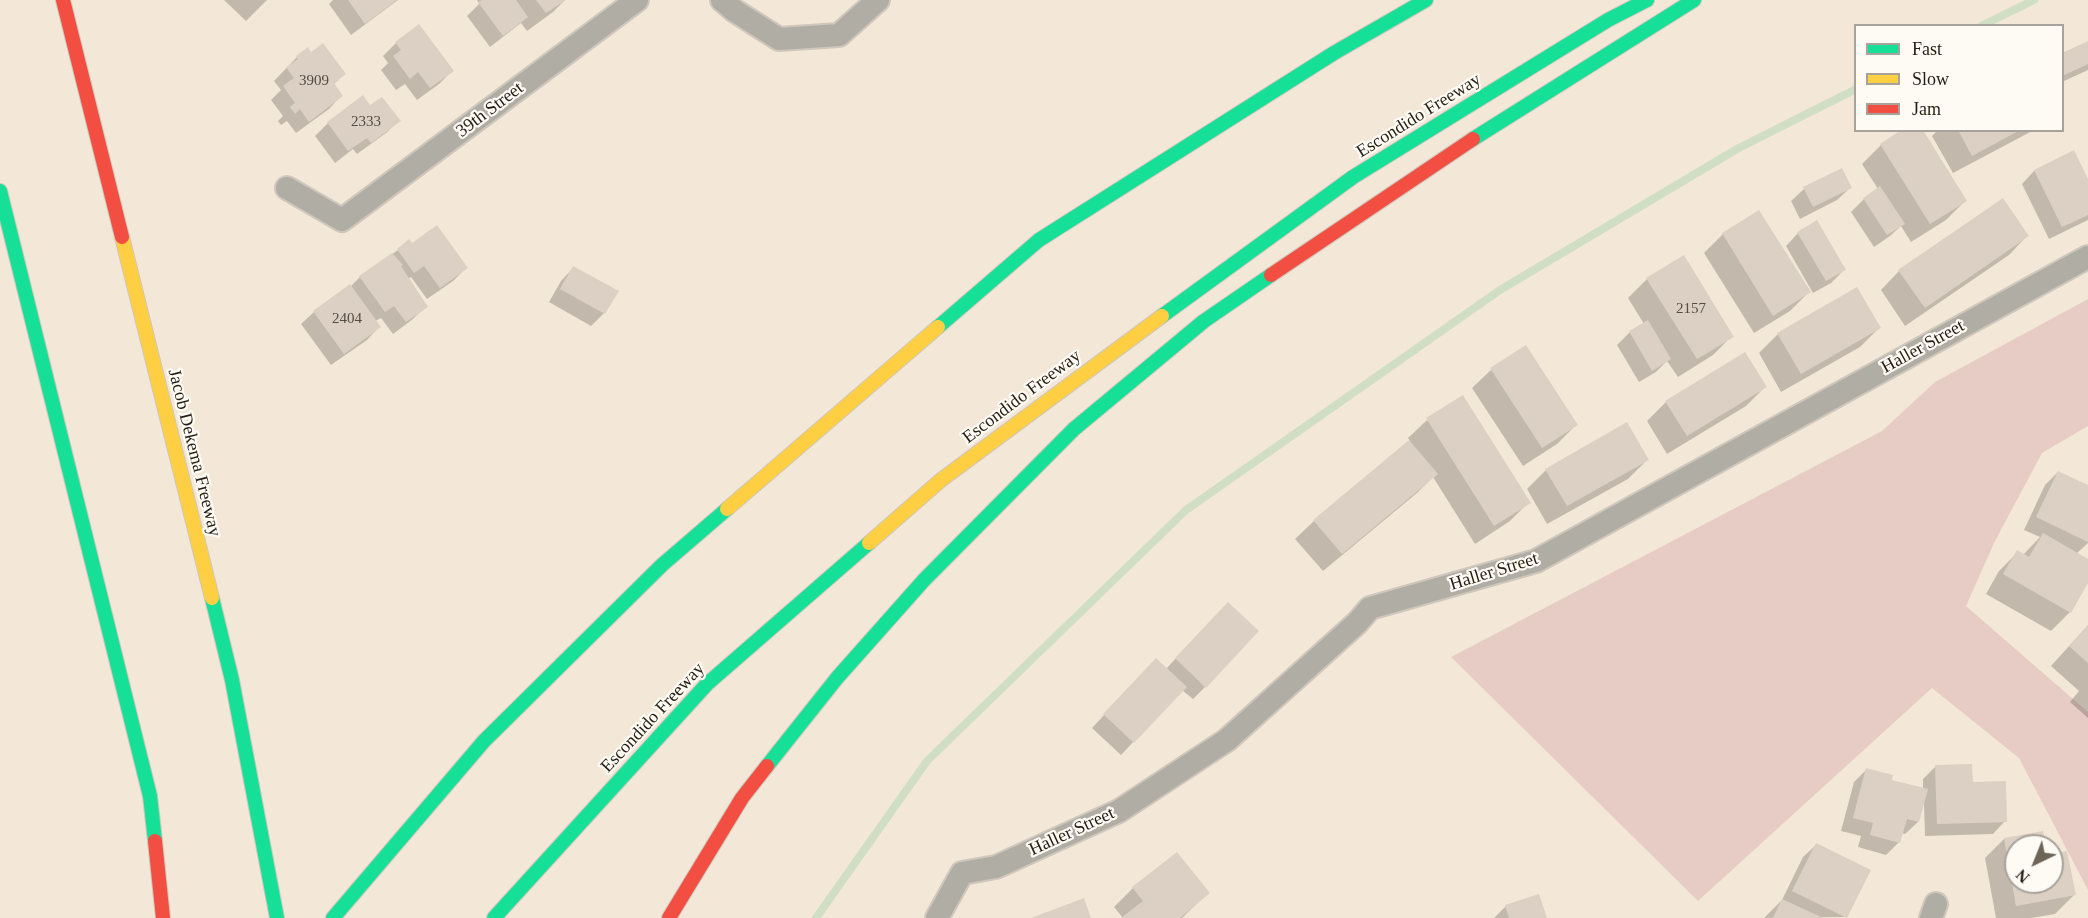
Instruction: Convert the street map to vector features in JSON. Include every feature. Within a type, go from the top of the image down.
[{"type":"highway","name":"Jacob Dekema Freeway","points":[[63,0],[232,681],[277,918]]},
{"type":"highway","points":[[333,918],[484,741],[662,565],[1039,240],[1334,53],[1426,0]]},
{"type":"highway","name":"Escondido Freeway","points":[[494,918],[707,684],[941,480],[1260,243],[1353,177],[1608,20],[1647,0]]},
{"type":"highway","points":[[669,918],[742,798],[837,678],[924,580],[1074,429],[1204,321],[1480,134],[1694,0]]},
{"type":"highway","points":[[0,191],[150,796],[163,918]]},
{"type":"street","name":"39th Street","points":[[287,188],[342,220],[638,0]]},
{"type":"street","points":[[722,0],[779,39],[839,35],[878,0]]},
{"type":"street","name":"Haller Street","points":[[937,918],[962,873],[996,867],[1119,811],[1227,740],[1370,609],[1536,561],[2088,256]]},
{"type":"shaded area","points":[[2088,299],[2088,426],[2042,453],[1994,543],[1966,606],[2088,712],[2088,890],[2064,844],[2064,834],[2059,834],[2019,758],[1932,688],[1698,901],[1451,657],[1882,431],[1935,382]]},
{"type":"building","points":[[348,0],[397,0],[365,24]]},
{"type":"building","points":[[516,0],[528,17],[503,36],[478,2]]},
{"type":"building","points":[[536,0],[566,0],[546,13]]},
{"type":"building","points":[[419,24],[454,71],[430,88],[418,72],[410,79],[393,56],[401,50],[395,42]]},
{"type":"building","points":[[2088,41],[2088,64],[2064,75],[2064,52]]},
{"type":"building","points":[[323,43],[346,74],[334,83],[343,96],[309,122],[300,109],[295,114],[290,107],[295,103],[283,86],[294,78],[286,67],[298,59],[296,56],[308,47],[311,52]]},
{"type":"building","points":[[363,95],[370,105],[382,97],[401,121],[371,143],[367,138],[348,151],[327,122]]},
{"type":"building","points":[[1898,132],[1924,132],[1967,201],[1930,224],[1880,144]]},
{"type":"building","points":[[1959,132],[2016,132],[1972,156]]},
{"type":"building","points":[[2074,150],[2088,179],[2088,215],[2062,227],[2034,170]]},
{"type":"building","points":[[1842,168],[1852,188],[1813,207],[1803,187]]},
{"type":"building","points":[[1880,186],[1905,224],[1887,235],[1863,198]]},
{"type":"building","points":[[2003,198],[2029,236],[1925,308],[1898,270]]},
{"type":"building","points":[[1759,210],[1811,292],[1773,316],[1722,233]]},
{"type":"building","points":[[1817,220],[1846,270],[1826,281],[1797,232]]},
{"type":"building","points":[[437,225],[468,268],[440,288],[424,266],[414,273],[397,249],[409,239],[412,243]]},
{"type":"building","points":[[392,253],[403,265],[401,266],[428,307],[406,322],[394,306],[385,312],[359,276]]},
{"type":"building","points":[[1684,255],[1734,337],[1697,359],[1646,278]]},
{"type":"building","points":[[573,266],[619,291],[605,314],[560,289]]},
{"type":"building","points":[[350,284],[381,327],[344,354],[313,311]]},
{"type":"building","points":[[1857,287],[1881,328],[1801,374],[1777,333]]},
{"type":"building","points":[[1648,320],[1671,359],[1652,371],[1629,331]]},
{"type":"building","points":[[1526,345],[1578,425],[1542,448],[1490,368]]},
{"type":"building","points":[[1745,352],[1767,387],[1687,436],[1665,401]]},
{"type":"building","points":[[1463,395],[1531,503],[1494,526],[1426,418]]},
{"type":"building","points":[[1627,422],[1649,460],[1567,506],[1545,469]]},
{"type":"building","points":[[1409,440],[1438,474],[1342,554],[1313,520]]},
{"type":"building","points":[[2058,471],[2088,485],[2088,542],[2036,517]]},
{"type":"building","points":[[2043,533],[2088,559],[2088,583],[2071,613],[2003,574],[2017,550],[2029,557]]},
{"type":"building","points":[[1228,602],[1259,631],[1206,688],[1175,658]]},
{"type":"building","points":[[2088,625],[2088,663],[2069,646]]},
{"type":"building","points":[[1156,658],[1187,687],[1134,743],[1103,714]]},
{"type":"building","points":[[1972,764],[1973,782],[2006,781],[2007,822],[1937,824],[1935,765]]},
{"type":"building","points":[[1866,768],[1893,775],[1892,780],[1928,789],[1919,822],[1907,819],[1900,843],[1870,835],[1873,823],[1853,818]]},
{"type":"building","points":[[2043,831],[2044,834],[2026,834]]},
{"type":"building","points":[[1816,843],[1871,870],[1847,918],[1792,891]]},
{"type":"building","points":[[2067,851],[2076,895],[2016,906],[2014,894],[2064,894],[2064,852]]},
{"type":"building","points":[[1177,852],[1210,893],[1180,918],[1121,918],[1143,901],[1132,887]]},
{"type":"building","points":[[1539,894],[1547,918],[1509,918],[1505,905]]},
{"type":"building","points":[[1084,898],[1091,918],[1031,918]]},
{"type":"building","points":[[1782,899],[1823,918],[1773,918]]},
{"type":"waterway","points":[[1985,24],[2034,0]]},
{"type":"waterway","points":[[816,918],[927,761],[1186,510],[1500,290],[1737,149],[1854,90]]},
{"type":"traffic: fast","points":[[938,327],[1039,240],[1334,53],[1426,0]]},
{"type":"traffic: fast","points":[[1162,316],[1353,177],[1608,20],[1647,0]]},
{"type":"traffic: fast","points":[[1473,139],[1694,0]]},
{"type":"traffic: fast","points":[[0,191],[150,796],[155,841]]},
{"type":"traffic: fast","points":[[767,766],[837,678],[924,580],[1074,429],[1204,321],[1271,275]]},
{"type":"traffic: fast","points":[[333,918],[484,741],[662,565],[727,509]]},
{"type":"traffic: fast","points":[[494,918],[707,684],[869,543]]},
{"type":"traffic: fast","points":[[212,598],[232,680],[277,918]]},
{"type":"traffic: slow","points":[[122,237],[212,598]]},
{"type":"traffic: slow","points":[[869,543],[941,480],[1162,316]]},
{"type":"traffic: slow","points":[[727,509],[938,327]]},
{"type":"traffic: jam","points":[[63,0],[122,237]]},
{"type":"traffic: jam","points":[[1271,275],[1473,139]]},
{"type":"traffic: jam","points":[[669,918],[742,798],[767,766]]},
{"type":"traffic: jam","points":[[155,841],[163,918]]}]
